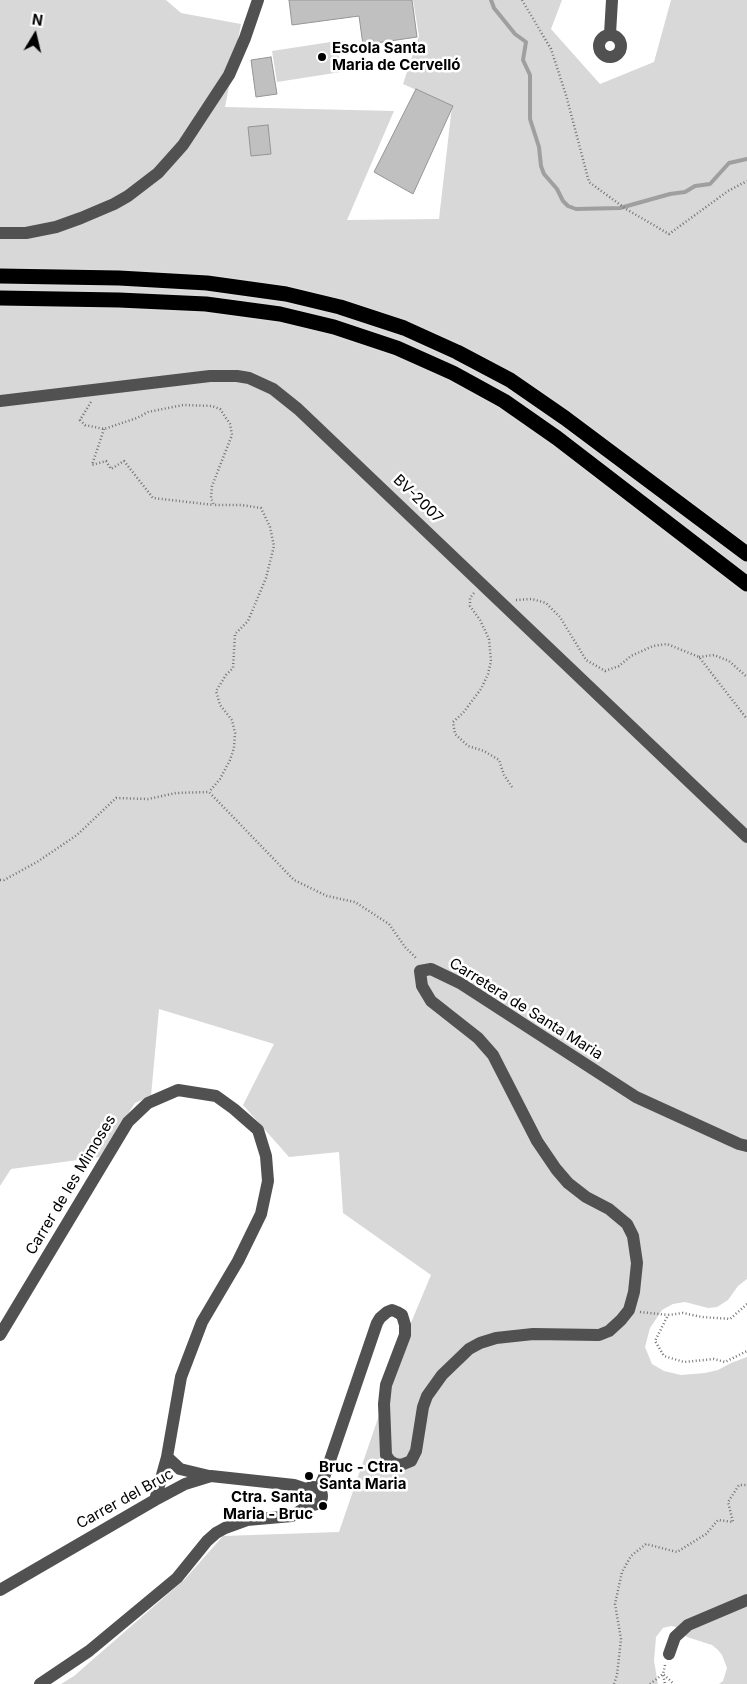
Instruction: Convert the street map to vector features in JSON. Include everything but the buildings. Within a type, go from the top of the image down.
[{"type":"highway","points":[[0,276],[119,278],[207,283],[286,294],[340,307],[404,328],[510,380],[565,418],[747,554]]},
{"type":"highway","points":[[0,298],[119,300],[215,305],[280,314],[334,327],[397,348],[453,372],[504,401],[557,438],[747,584]]},
{"type":"street","points":[[0,233],[32,232],[81,218],[128,196],[158,173],[183,145],[229,74],[245,38],[258,0]]},
{"type":"street","points":[[610,34],[612,0]]},
{"type":"street","name":"BV-2007","points":[[0,401],[210,376],[237,376],[261,382],[279,393],[298,409],[747,837]]},
{"type":"street","name":"Carretera de Santa Maria","points":[[629,1310],[634,1292],[637,1264],[632,1236],[627,1224],[609,1208],[586,1197],[568,1183],[556,1169],[537,1141],[493,1055],[478,1038],[431,1001],[422,986],[420,971],[431,969],[460,983],[636,1097],[747,1146]]},
{"type":"street","name":"Carrer de les Mimoses","points":[[0,1335],[128,1122],[148,1103],[178,1090],[216,1096],[258,1130],[266,1156],[268,1181],[261,1214],[238,1261],[202,1322],[181,1377],[167,1457],[155,1500]]},
{"type":"street","points":[[40,1684],[76,1661],[177,1578],[207,1541],[216,1534],[231,1525],[247,1520],[292,1516],[308,1504],[304,1498],[326,1472],[377,1323],[387,1312],[392,1310],[402,1315],[405,1325],[405,1335],[386,1385],[384,1404],[386,1455],[390,1461],[402,1465],[410,1461],[416,1451],[423,1407],[427,1396],[442,1375],[469,1349],[496,1338],[533,1334],[599,1336],[609,1331],[629,1310]]},
{"type":"street","points":[[167,1457],[180,1469],[211,1476]]},
{"type":"street","name":"Carrer del Bruc","points":[[0,1590],[185,1484],[211,1476],[294,1485],[313,1489]]},
{"type":"street","points":[[669,1654],[675,1638],[688,1625],[747,1600]]},
{"type":"path","points":[[522,0],[551,49],[566,95],[589,182],[626,209],[669,234],[728,191],[747,181]]},
{"type":"path","points":[[92,395],[91,403],[80,420],[85,425],[104,429],[137,418],[148,412],[183,405],[212,406],[220,409],[230,424],[232,434],[212,486],[211,498],[214,505]]},
{"type":"path","points":[[104,429],[92,465],[106,461],[111,469],[124,461],[153,498],[260,508],[270,527],[274,546],[266,578],[248,621],[235,634],[233,668],[216,691],[220,705],[232,720],[235,733],[234,748],[220,779],[209,792]]},
{"type":"path","points":[[480,584],[470,598],[470,606],[489,639],[490,668],[481,689],[463,713],[453,722],[455,734],[468,746],[484,751],[499,760],[504,775],[512,787]]},
{"type":"path","points":[[502,605],[519,599],[532,599],[546,603],[560,618],[586,660],[605,670],[619,666],[631,656],[653,646],[667,644],[699,657],[714,655],[729,661],[747,677]]},
{"type":"path","points":[[699,657],[747,719]]},
{"type":"path","points":[[0,880],[4,880],[37,862],[78,835],[116,798],[148,799],[176,793],[209,792],[294,880],[328,896],[356,902],[390,924],[405,947],[427,969]]},
{"type":"path","points":[[629,1310],[668,1315],[683,1313],[702,1317],[730,1319],[747,1304]]},
{"type":"path","points":[[668,1315],[655,1341],[664,1356],[684,1362],[714,1359],[725,1362],[747,1351]]},
{"type":"path","points":[[614,1684],[617,1675],[621,1640],[615,1604],[622,1572],[631,1556],[646,1544],[677,1552],[706,1534],[718,1520],[733,1522],[728,1502],[739,1485],[747,1485]]},
{"type":"path","points":[[650,1684],[662,1674],[669,1654]]},
{"type":"path","points":[[662,1674],[665,1684]]},
{"type":"path","points":[[662,1674],[674,1684]]},
{"type":"shaded area","points":[[0,0],[166,0],[181,13],[241,24],[225,107],[394,111],[347,220],[439,219],[452,106],[403,84],[419,36],[413,0],[562,0],[551,29],[600,84],[654,62],[671,0],[747,0],[747,1279],[738,1286],[728,1300],[717,1307],[708,1308],[685,1302],[673,1304],[662,1310],[650,1328],[645,1347],[652,1364],[664,1371],[681,1375],[718,1370],[747,1357],[747,1684],[719,1684],[723,1681],[727,1668],[718,1650],[712,1645],[687,1637],[676,1627],[671,1626],[663,1628],[656,1637],[654,1661],[658,1684],[61,1684],[74,1676],[184,1580],[223,1536],[339,1532],[410,1325],[431,1275],[343,1213],[339,1152],[289,1157],[243,1105],[274,1044],[159,1009],[151,1096],[135,1103],[100,1157],[11,1169],[0,1186]]},
{"type":"shaded area","points":[[337,41],[341,72],[277,82],[272,51]]},
{"type":"waterway","points":[[491,0],[494,8],[515,34],[526,42],[523,60],[530,75],[530,119],[539,147],[541,166],[544,174],[568,206],[576,209],[620,208],[670,194],[685,192],[695,186],[710,184],[729,163],[747,159]]},
{"type":"place","name":"Escola Santa Maria de Cervelló","points":[[322,57]]},
{"type":"place","name":"Bruc - Ctra. Santa Maria","points":[[309,1476]]},
{"type":"place","name":"Ctra. Santa Maria - Bruc","points":[[323,1506]]}]
